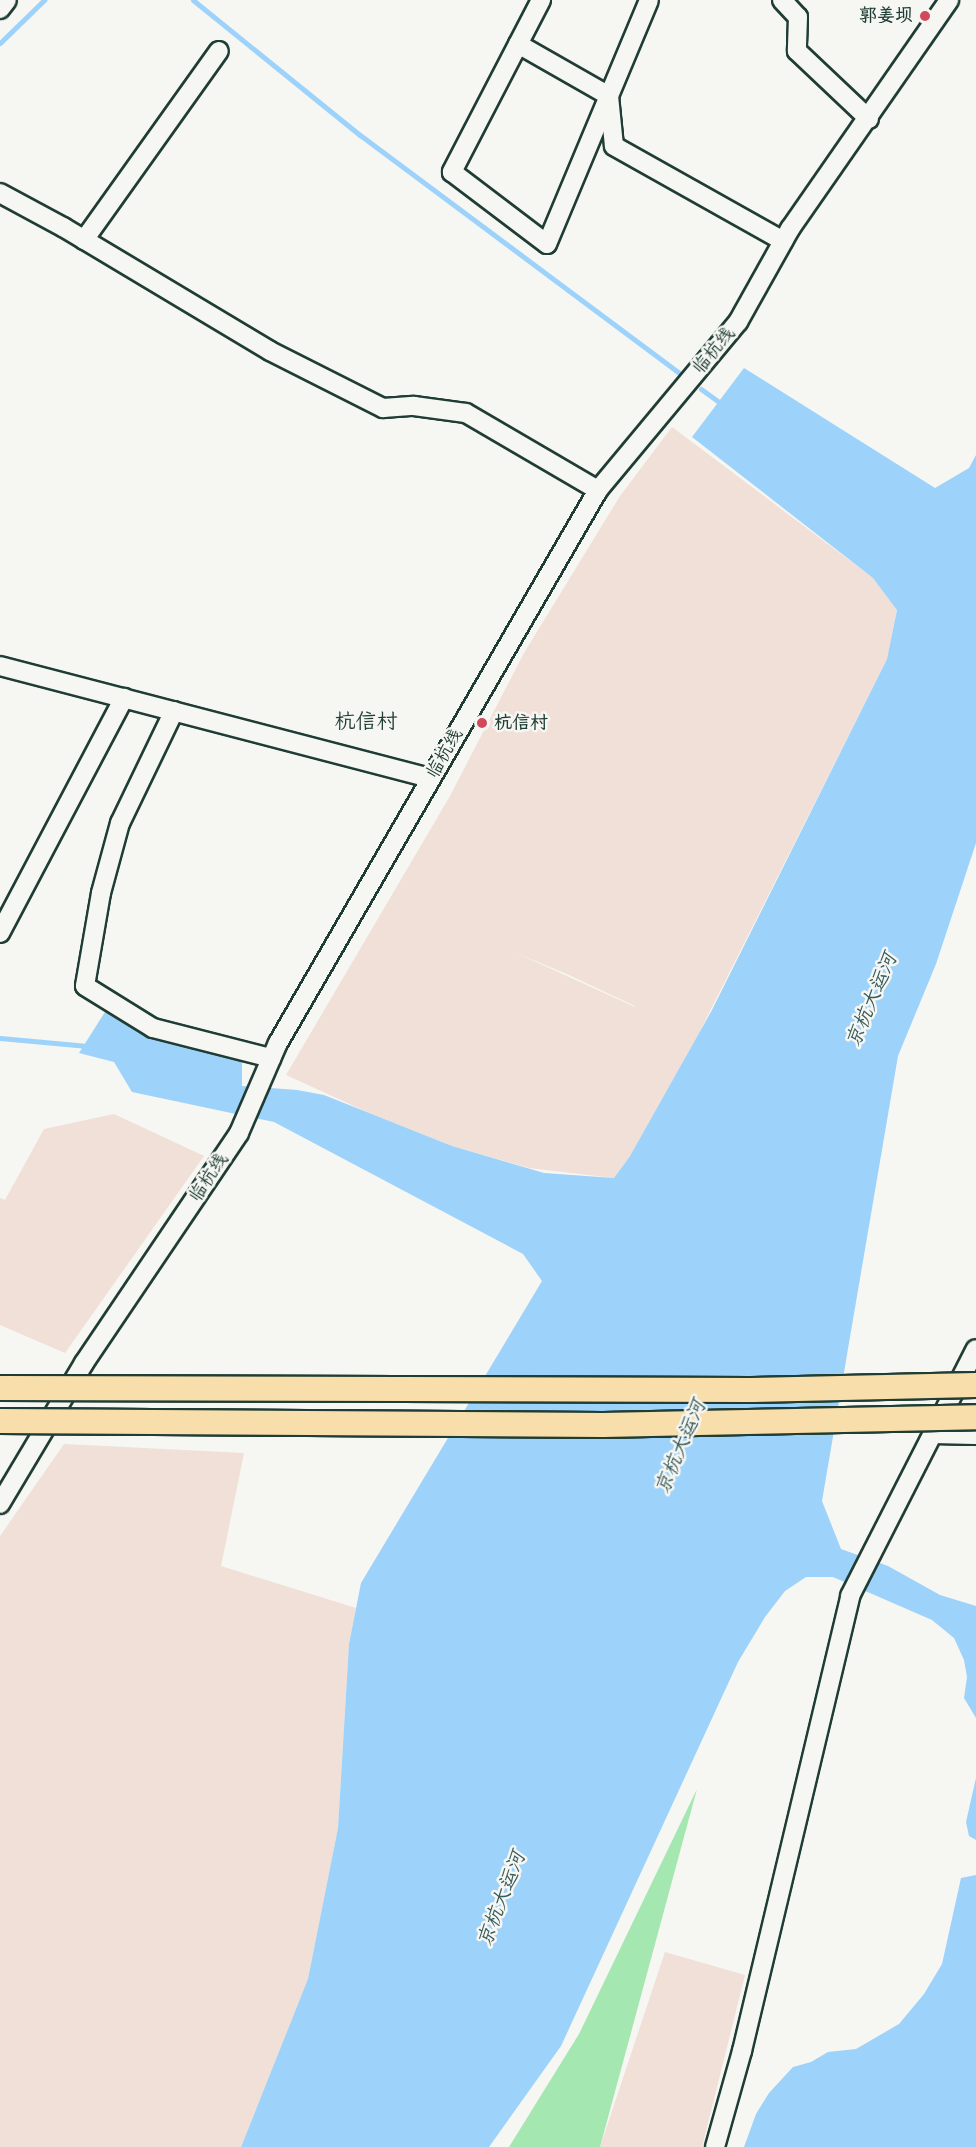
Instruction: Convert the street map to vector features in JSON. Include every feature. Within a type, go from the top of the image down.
[{"type":"main road","points":[[0,1388],[752,1390],[976,1385]]},
{"type":"main road","points":[[0,1421],[603,1425],[976,1417]]},
{"type":"street","points":[[0,9],[7,0]]},
{"type":"street","points":[[541,0],[452,172],[547,244],[649,0]]},
{"type":"street","points":[[782,0],[798,17],[798,51],[869,119]]},
{"type":"street","name":"临杭线","points":[[0,1504],[84,1363],[238,1133],[271,1058],[598,490],[738,322],[783,242],[949,0]]},
{"type":"street","points":[[518,44],[609,96]]},
{"type":"street","points":[[84,240],[219,51]]},
{"type":"street","points":[[609,96],[614,146],[783,242]]},
{"type":"street","points":[[0,193],[84,240],[270,351],[383,408],[414,406],[466,413],[598,490]]},
{"type":"street","points":[[0,666],[431,778]]},
{"type":"street","points":[[0,933],[124,698]]},
{"type":"street","points":[[174,711],[120,823],[101,893],[85,986],[153,1028],[271,1058]]},
{"type":"street","points":[[715,2147],[742,2051],[850,1596],[976,1349]]},
{"type":"street","points":[[932,1434],[976,1435]]},
{"type":"shaded area","points":[[672,427],[873,578],[897,609],[887,659],[698,1035],[630,1156],[614,1178],[529,1168],[452,1146],[367,1112],[286,1075],[450,796],[524,653],[620,496]],"holes":[[[514,952],[635,1006],[635,1007]]]},
{"type":"shaded area","points":[[114,1114],[204,1156],[65,1353],[0,1325],[0,1198],[5,1200],[44,1129]]},
{"type":"shaded area","points":[[64,1444],[244,1453],[221,1566],[356,1608],[349,1644],[338,1828],[308,1980],[241,2147],[0,2147],[0,1536]]},
{"type":"shaded area","points":[[665,1952],[745,1975],[702,2147],[600,2147]]},
{"type":"green space","points":[[697,1789],[600,2147],[509,2147],[579,2034]]},
{"type":"water","name":"京杭大运河","points":[[744,368],[935,488],[969,468],[976,455],[976,843],[936,964],[898,1056],[822,1501],[841,1549],[888,1566],[940,1595],[976,1606],[976,1718],[964,1698],[967,1677],[964,1660],[954,1638],[932,1620],[833,1577],[806,1577],[785,1591],[765,1617],[738,1662],[561,2046],[489,2147],[241,2147],[308,1979],[338,1828],[349,1644],[361,1583],[542,1281],[523,1254],[274,1122],[132,1092],[114,1062],[79,1053],[105,1012],[242,1057],[242,1086],[297,1090],[324,1095],[452,1146],[544,1173],[614,1178],[630,1156],[712,1010],[887,659],[897,610],[873,578],[692,437]]},
{"type":"water","points":[[976,1778],[976,1840],[969,1836],[966,1822]]},
{"type":"water","points":[[976,1875],[976,2147],[744,2147],[756,2114],[769,2093],[793,2067],[811,2062],[828,2052],[856,2049],[899,2024],[924,1994],[942,1964],[961,1878]]},
{"type":"waterway","points":[[0,43],[44,0]]},
{"type":"waterway","points":[[193,0],[360,135],[678,372]]},
{"type":"waterway","points":[[701,389],[724,406]]},
{"type":"waterway","points":[[0,1038],[88,1046]]},
{"type":"place","name":"郭姜坝","points":[[925,16]]},
{"type":"place","name":"杭信村","points":[[482,723]]},
{"type":"district","name":"杭信村","points":[[366,722]]}]
